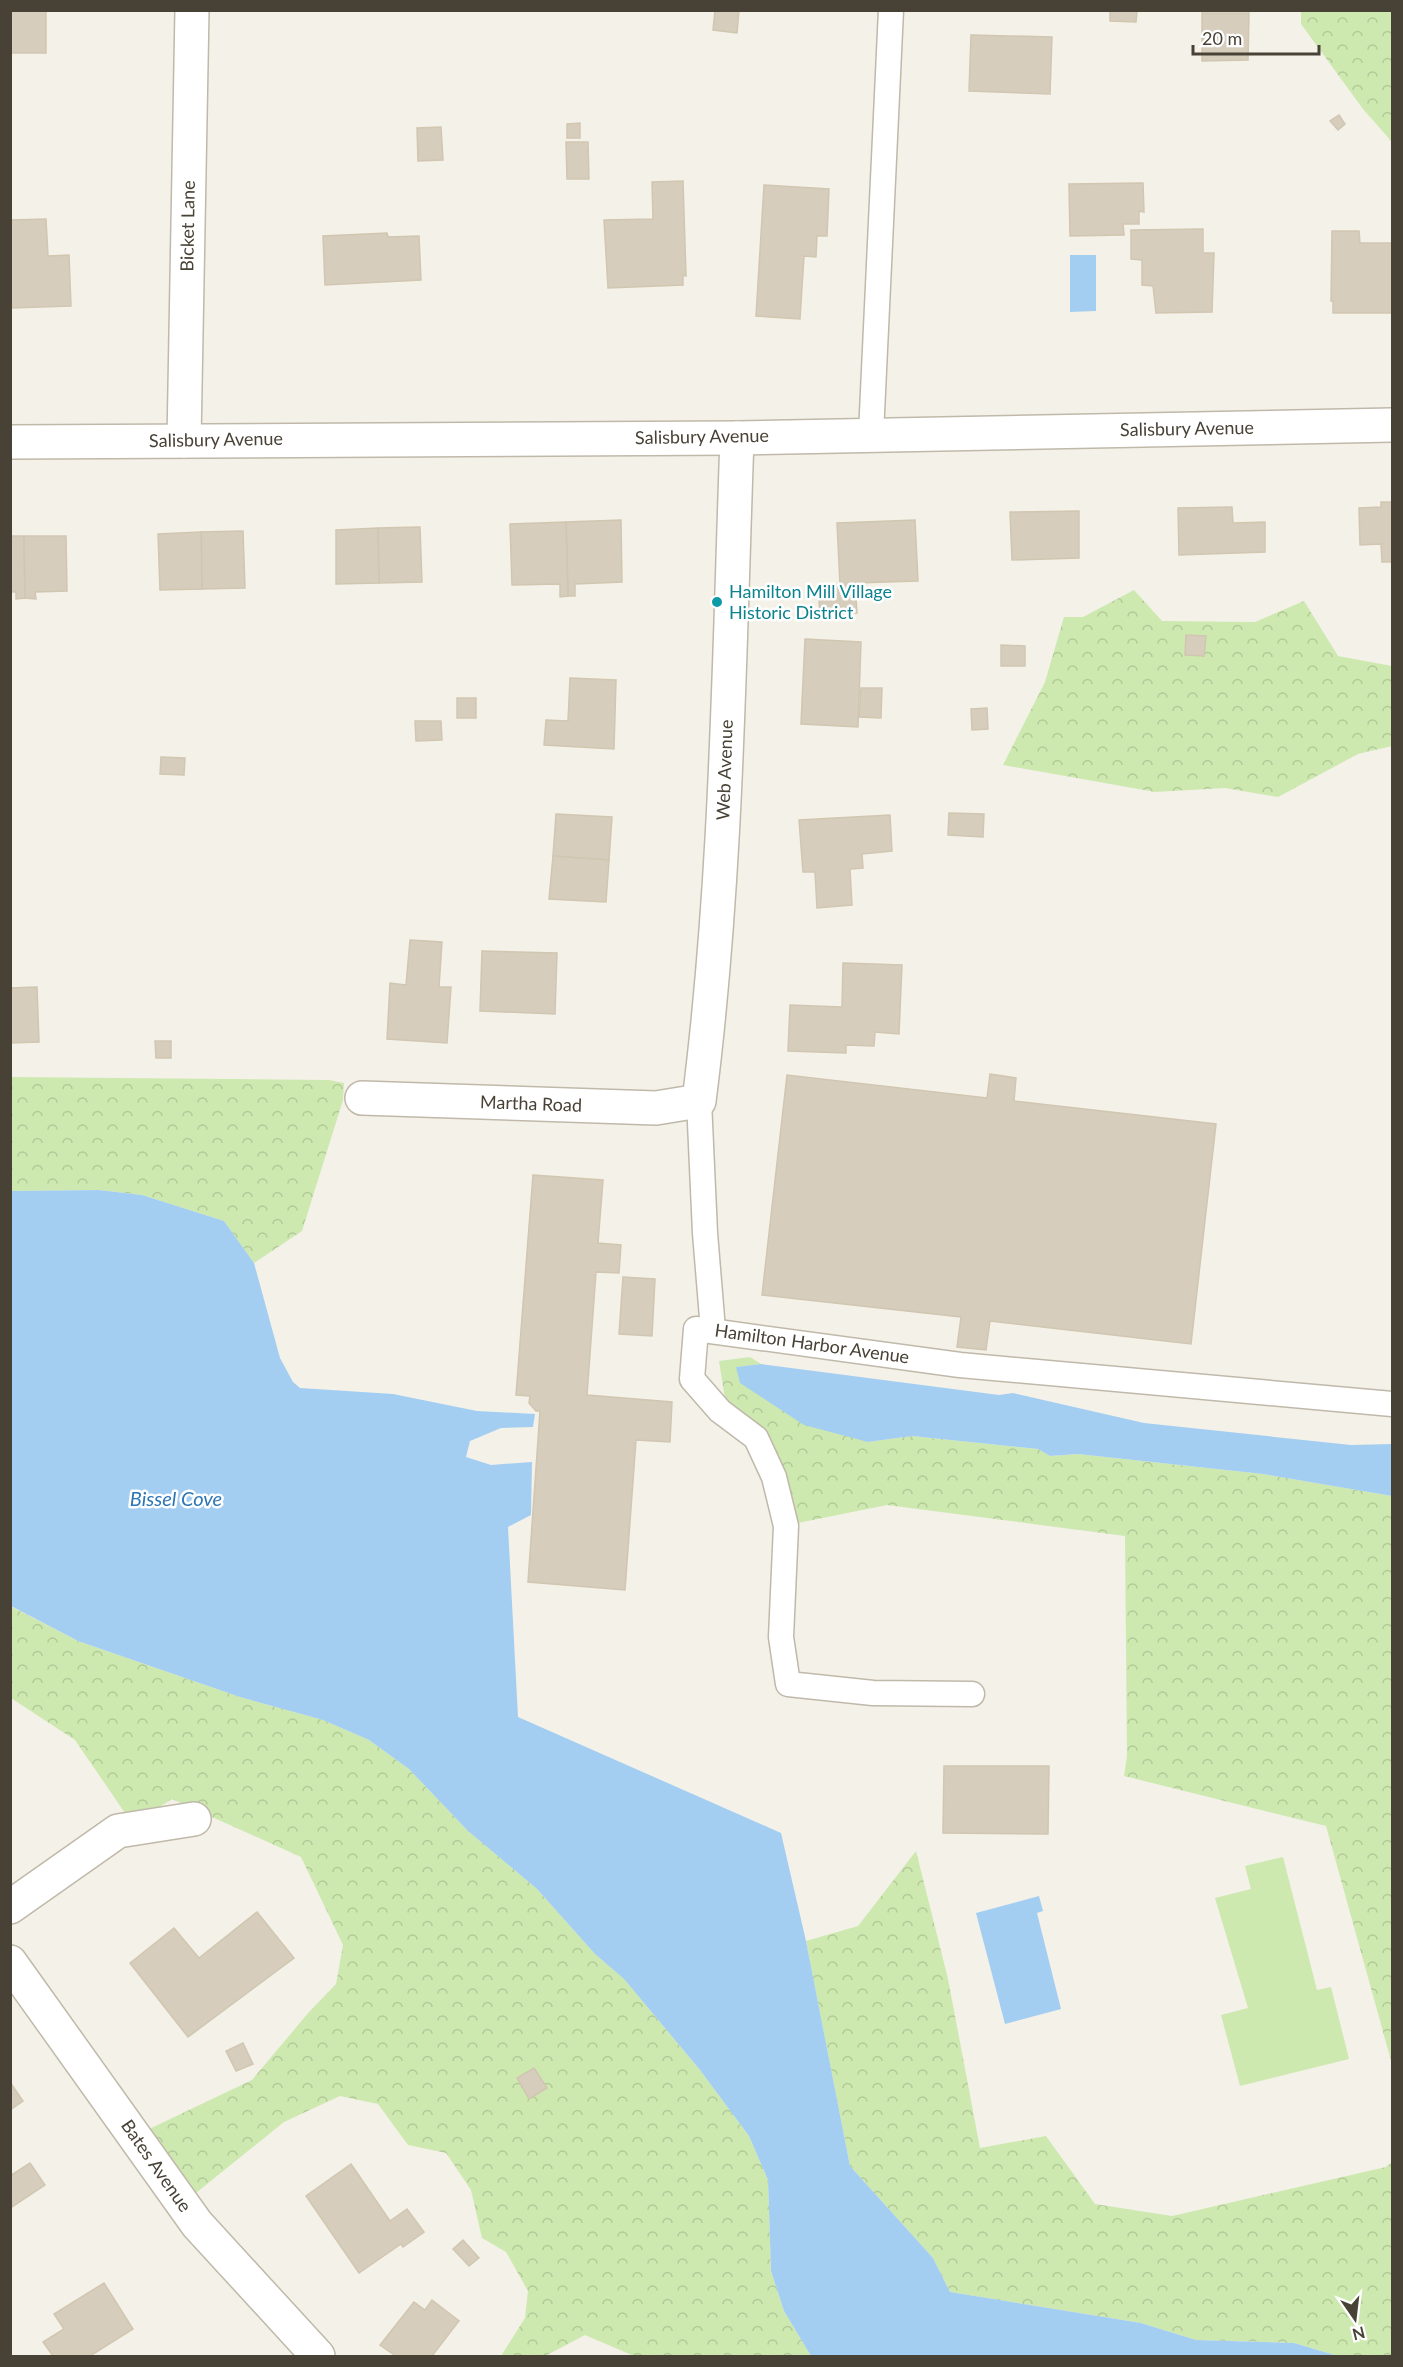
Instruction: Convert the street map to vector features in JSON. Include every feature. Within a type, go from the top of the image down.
[{"type":"street","name":"Bicket Lane","points":[[184,441],[192,10]]},
{"type":"street","name":"Salisbury Avenue","points":[[10,442],[737,438],[1392,425]]},
{"type":"street","name":"Web Avenue","points":[[699,1101],[712,998],[722,837],[737,438]]},
{"type":"street","name":"Martha Road","points":[[362,1098],[656,1108],[699,1101]]},
{"type":"street","points":[[10,1907],[118,1831],[194,1819]]},
{"type":"street","name":"Bates Avenue","points":[[10,1962],[197,2224],[318,2356]]},
{"type":"lane","points":[[871,434],[891,10]]},
{"type":"lane","points":[[699,1101],[705,1233],[713,1330]]},
{"type":"lane","name":"Hamilton Harbor Avenue","points":[[972,1694],[873,1693],[788,1684],[781,1637],[786,1526],[774,1477],[756,1438],[720,1410],[692,1379],[696,1329],[960,1365],[1392,1404]]},
{"type":"green space","points":[[1301,11],[1392,11],[1392,142],[1363,109],[1301,24]]},
{"type":"green space","points":[[1134,590],[1162,621],[1255,622],[1304,601],[1338,656],[1392,666],[1392,746],[1358,754],[1278,797],[1225,788],[1155,792],[1003,765],[1045,682],[1064,617],[1083,617]]},
{"type":"green space","points":[[10,1077],[329,1080],[344,1083],[343,1100],[302,1231],[254,1263],[224,1221],[142,1195],[99,1190],[11,1191]]},
{"type":"green space","points":[[750,1357],[761,1364],[737,1367],[868,1442],[912,1436],[1038,1449],[1050,1456],[1078,1454],[1263,1474],[1392,1496],[1392,2064],[1326,1826],[1124,1776],[1127,1756],[1125,1536],[887,1505],[788,1525],[764,1446],[727,1412],[719,1361]]},
{"type":"green space","points":[[10,1606],[78,1641],[240,1697],[323,1720],[369,1740],[409,1769],[468,1831],[537,1889],[595,1954],[624,1979],[700,2070],[749,2136],[768,2180],[771,2271],[784,2311],[811,2356],[634,2356],[585,2335],[545,2356],[501,2356],[525,2318],[528,2291],[506,2252],[482,2238],[471,2190],[446,2153],[408,2145],[378,2104],[340,2096],[284,2122],[186,2201],[145,2131],[252,2080],[309,2012],[336,1984],[343,1945],[301,1857],[172,1799],[137,1821],[127,1816],[75,1740],[11,1698]]},
{"type":"green space","points":[[916,1851],[948,1979],[980,2148],[1046,2136],[1095,2204],[1172,2216],[1386,2167],[1392,2162],[1392,2356],[1338,2356],[1294,2343],[1196,2340],[1141,2323],[950,2292],[933,2258],[850,2166],[806,1941],[858,1926]]},
{"type":"green space","points":[[1283,1857],[1317,1990],[1331,1987],[1349,2059],[1240,2086],[1221,2015],[1248,2008],[1215,1898],[1251,1889],[1245,1866]]},
{"type":"water","points":[[1070,255],[1096,255],[1096,311],[1070,312]]},
{"type":"water","name":"Bissel Cove","points":[[99,1190],[142,1195],[224,1221],[254,1263],[280,1358],[293,1382],[300,1388],[393,1394],[477,1411],[535,1414],[533,1427],[501,1428],[470,1441],[466,1457],[491,1465],[532,1462],[531,1515],[508,1527],[518,1717],[781,1833],[806,1941],[850,2166],[933,2258],[950,2292],[1141,2323],[1196,2340],[1294,2343],[1338,2356],[811,2356],[784,2311],[771,2271],[768,2180],[749,2136],[700,2070],[624,1979],[595,1954],[537,1889],[468,1831],[409,1769],[369,1740],[323,1720],[240,1697],[78,1641],[11,1606],[11,1191]]},
{"type":"water","points":[[761,1364],[999,1395],[1013,1393],[1144,1423],[1351,1445],[1392,1444],[1392,1496],[1263,1474],[1078,1454],[1050,1456],[1038,1449],[912,1436],[868,1442],[804,1425],[740,1383],[736,1367]]},
{"type":"water","points":[[1039,1896],[1043,1911],[1037,1913],[1061,2009],[1005,2024],[976,1913]]},
{"type":"building","points":[[10,10],[46,10],[46,53],[10,53]]},
{"type":"building","points":[[715,10],[739,10],[737,33],[713,30]]},
{"type":"building","points":[[1110,10],[1137,10],[1136,22],[1110,21]]},
{"type":"building","points":[[1202,13],[1249,13],[1248,60],[1202,61]]},
{"type":"building","points":[[971,35],[1052,37],[1050,94],[969,91]]},
{"type":"building","points":[[1339,115],[1345,124],[1338,130],[1330,121]]},
{"type":"building","points":[[580,123],[580,138],[567,138],[567,124]]},
{"type":"building","points":[[441,127],[443,160],[418,161],[417,128]]},
{"type":"building","points":[[566,142],[588,142],[589,179],[567,179]]},
{"type":"building","points":[[683,181],[686,276],[683,275],[683,285],[608,288],[604,220],[653,219],[652,182]]},
{"type":"building","points":[[1143,183],[1144,212],[1139,211],[1139,224],[1123,224],[1124,235],[1070,236],[1069,184]]},
{"type":"building","points":[[764,185],[829,189],[827,236],[817,236],[816,257],[804,256],[800,319],[756,316]]},
{"type":"building","points":[[46,219],[48,256],[69,255],[71,306],[10,308],[10,220]]},
{"type":"building","points":[[1203,229],[1203,253],[1214,253],[1212,312],[1156,313],[1153,286],[1142,285],[1142,260],[1131,259],[1131,230]]},
{"type":"building","points":[[1332,231],[1359,231],[1360,243],[1392,243],[1392,313],[1333,313],[1333,301],[1331,301]]},
{"type":"building","points":[[387,233],[388,237],[419,236],[421,280],[325,285],[323,236]]},
{"type":"building","points":[[1381,502],[1392,502],[1392,562],[1382,562],[1381,544],[1360,545],[1359,508],[1381,507]]},
{"type":"building","points":[[1232,507],[1233,523],[1265,522],[1265,552],[1179,555],[1178,508]]},
{"type":"building","points":[[1079,511],[1079,558],[1012,560],[1010,512]]},
{"type":"building","points":[[621,520],[622,582],[575,584],[575,596],[568,596],[566,522]]},
{"type":"building","points":[[915,520],[918,581],[855,583],[857,613],[820,615],[818,585],[840,584],[837,523]]},
{"type":"building","points":[[566,522],[568,596],[560,597],[560,584],[512,585],[510,524]]},
{"type":"building","points":[[420,527],[422,582],[379,583],[378,528]]},
{"type":"building","points":[[378,528],[379,583],[336,584],[336,530]]},
{"type":"building","points":[[243,531],[245,588],[202,589],[201,532]]},
{"type":"building","points":[[201,532],[202,589],[160,590],[158,534]]},
{"type":"building","points":[[10,536],[24,536],[25,598],[16,599],[16,592],[10,592]]},
{"type":"building","points":[[24,536],[66,536],[67,591],[35,592],[36,599],[25,598]]},
{"type":"building","points":[[1186,635],[1206,636],[1204,656],[1185,655]]},
{"type":"building","points":[[805,639],[861,642],[858,727],[801,724]]},
{"type":"building","points":[[1001,645],[1025,646],[1025,666],[1001,666]]},
{"type":"building","points":[[570,678],[616,680],[614,749],[544,745],[546,720],[568,721]]},
{"type":"building","points":[[861,688],[882,688],[881,718],[859,717]]},
{"type":"building","points":[[457,698],[476,698],[476,718],[457,718]]},
{"type":"building","points":[[987,708],[988,729],[972,730],[971,709]]},
{"type":"building","points":[[415,721],[441,721],[442,740],[416,741]]},
{"type":"building","points":[[161,757],[185,758],[184,775],[160,774]]},
{"type":"building","points":[[949,813],[984,814],[983,837],[948,835]]},
{"type":"building","points":[[556,814],[612,817],[609,860],[553,856]]},
{"type":"building","points":[[890,815],[892,851],[862,854],[863,868],[850,869],[852,905],[817,908],[815,872],[803,872],[799,820]]},
{"type":"building","points":[[553,856],[609,860],[606,902],[549,899]]},
{"type":"building","points":[[410,940],[442,942],[439,987],[451,987],[447,1043],[387,1039],[390,983],[406,985]]},
{"type":"building","points":[[482,951],[557,953],[555,1014],[480,1011]]},
{"type":"building","points":[[843,963],[902,965],[899,1034],[875,1032],[874,1046],[846,1045],[846,1053],[788,1051],[790,1005],[842,1007]]},
{"type":"building","points":[[37,987],[39,1042],[10,1043],[10,988]]},
{"type":"building","points":[[155,1041],[171,1041],[171,1058],[156,1058]]},
{"type":"building","points":[[990,1074],[1016,1078],[1014,1101],[1216,1124],[1191,1344],[990,1321],[986,1350],[957,1347],[961,1317],[762,1295],[787,1075],[987,1098]]},
{"type":"building","points":[[533,1175],[603,1180],[598,1243],[621,1245],[619,1273],[596,1272],[587,1395],[672,1402],[670,1442],[636,1440],[625,1590],[528,1582],[540,1411],[536,1411],[529,1403],[530,1396],[516,1395]]},
{"type":"building","points":[[623,1277],[655,1279],[652,1336],[619,1334]]},
{"type":"building","points":[[944,1766],[1049,1766],[1048,1834],[943,1833]]},
{"type":"building","points":[[257,1912],[294,1958],[188,2037],[130,1963],[174,1928],[199,1958]]},
{"type":"building","points":[[243,2043],[253,2064],[236,2071],[226,2051]]},
{"type":"building","points":[[534,2068],[547,2088],[529,2099],[517,2078]]},
{"type":"building","points":[[10,2082],[23,2101],[10,2110]]},
{"type":"building","points":[[30,2163],[45,2185],[12,2207],[10,2176]]},
{"type":"building","points":[[351,2164],[390,2221],[407,2209],[424,2232],[403,2247],[401,2244],[359,2273],[306,2196]]},
{"type":"building","points":[[463,2240],[479,2258],[469,2266],[453,2249]]},
{"type":"building","points":[[104,2283],[133,2329],[90,2356],[53,2356],[43,2342],[64,2329],[54,2314]]},
{"type":"building","points":[[432,2300],[459,2321],[432,2356],[396,2356],[380,2345],[414,2302],[425,2310]]},
{"type":"place","name":"Hamilton Mill Village Historic District","points":[[717,602]]}]
